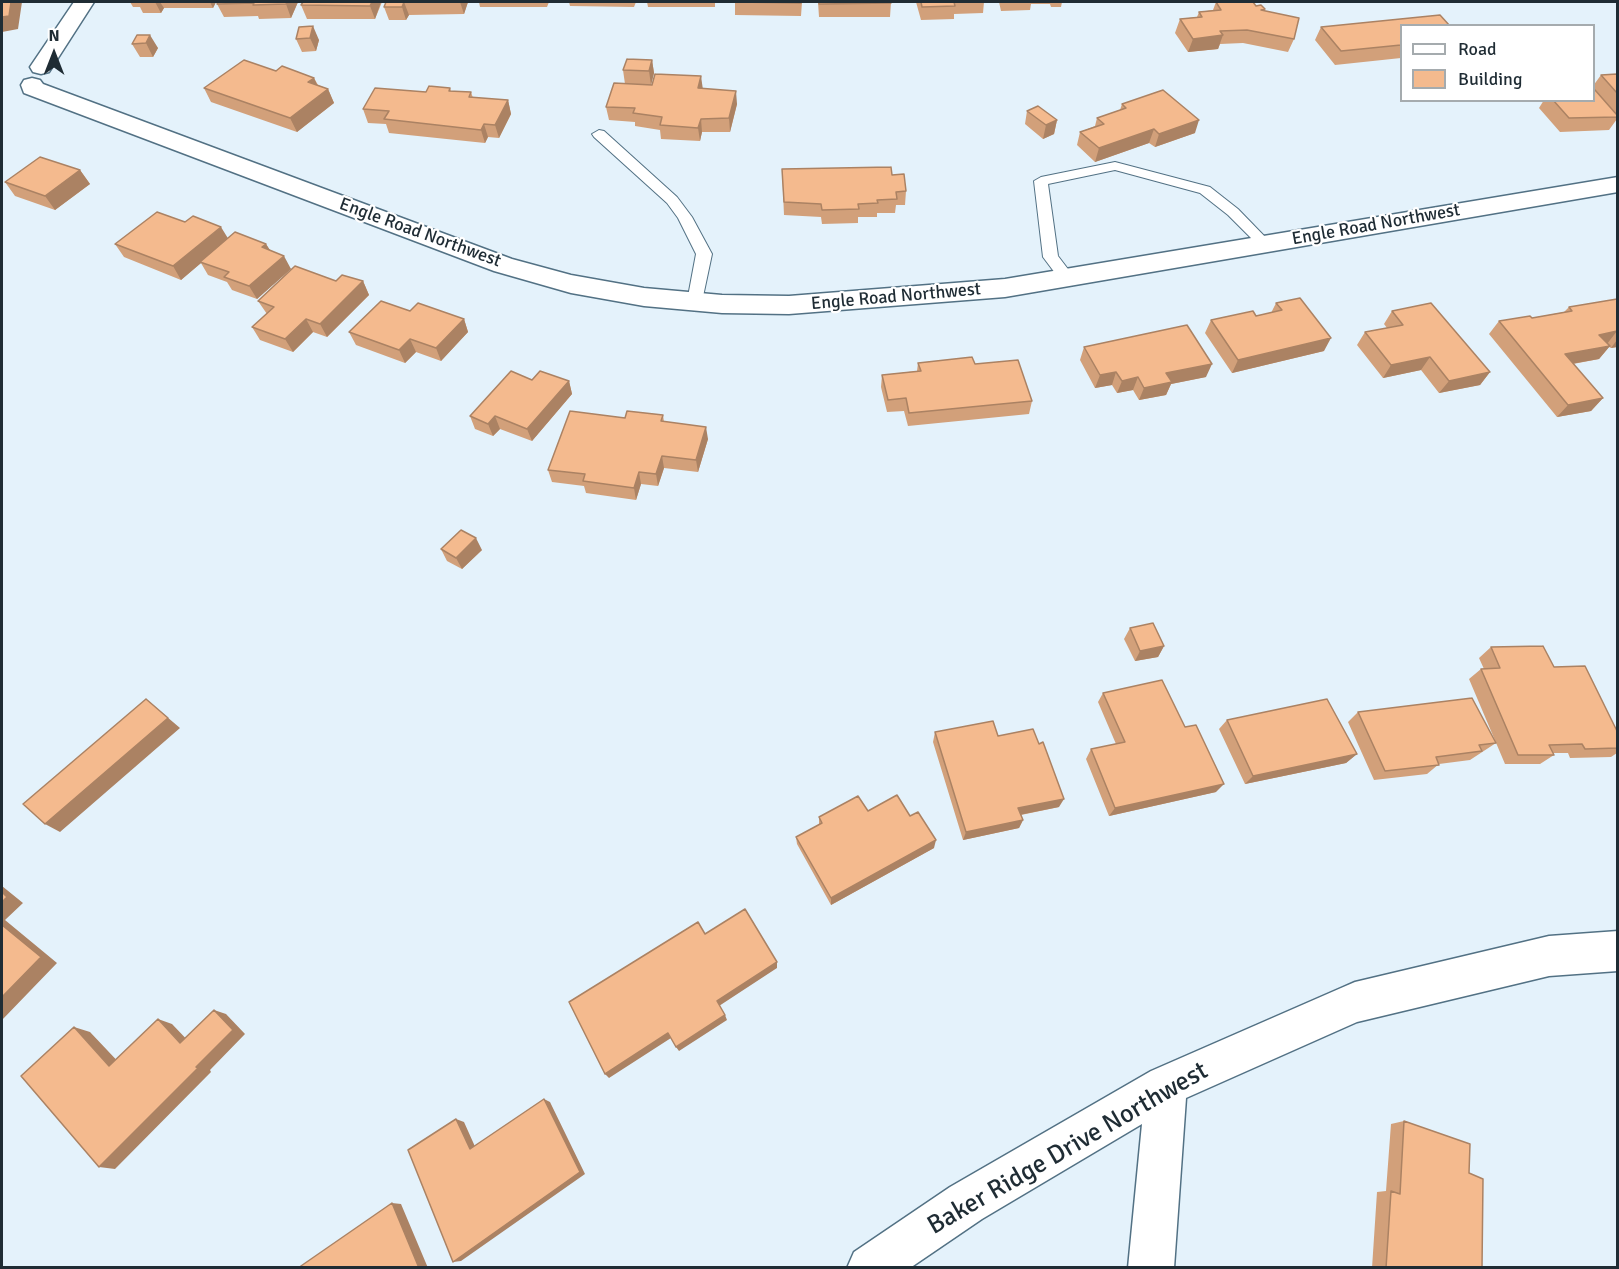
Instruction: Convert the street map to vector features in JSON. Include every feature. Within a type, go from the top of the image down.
[{"type":"street","name":"Engle Road Northwest","points":[[84,2],[36,76],[32,88],[503,264],[571,284],[644,297],[695,302],[789,305],[1005,288],[1617,184]]},
{"type":"street","name":"Baker Ridge Drive Northwest","points":[[870,1268],[966,1203],[1166,1086],[1355,1002],[1549,956],[1617,951]]},
{"type":"street","points":[[1152,1268],[1166,1086]]},
{"type":"lane","points":[[599,134],[672,200],[685,217],[704,254],[695,302]]},
{"type":"lane","points":[[1066,277],[1051,257],[1041,181],[1116,166],[1205,190],[1233,212],[1265,244]]},
{"type":"building","points":[[2,2],[11,2],[9,16],[2,17]]},
{"type":"building","points":[[218,2],[287,2],[286,4],[253,5],[254,3],[217,4]]},
{"type":"building","points":[[303,2],[372,2],[370,6],[301,5]]},
{"type":"building","points":[[386,2],[404,2],[402,7],[384,7]]},
{"type":"building","points":[[735,2],[801,2],[801,3]]},
{"type":"building","points":[[819,2],[891,2],[891,3],[819,4]]},
{"type":"building","points":[[921,2],[954,2],[955,6],[922,7]]},
{"type":"building","points":[[1216,2],[1253,2],[1256,6],[1261,5],[1265,9],[1261,10],[1299,18],[1294,39],[1247,30],[1220,31],[1223,35],[1193,39],[1180,19],[1202,17],[1199,12],[1221,10]]},
{"type":"building","points":[[1440,15],[1448,24],[1400,24],[1400,45],[1341,51],[1321,27]]},
{"type":"building","points":[[313,26],[310,38],[296,39],[299,27]]},
{"type":"building","points":[[137,35],[150,35],[146,43],[132,44]]},
{"type":"building","points":[[627,59],[652,60],[649,71],[623,70]]},
{"type":"building","points":[[244,60],[276,71],[282,66],[314,78],[308,82],[328,89],[290,118],[204,88]]},
{"type":"building","points":[[655,74],[701,76],[698,88],[736,91],[729,118],[701,119],[698,128],[660,125],[662,117],[633,113],[635,108],[606,107],[614,83],[652,85]]},
{"type":"building","points":[[1617,74],[1617,93],[1601,75]]},
{"type":"building","points":[[429,86],[450,88],[449,91],[471,92],[469,97],[508,100],[495,125],[484,124],[481,130],[384,119],[389,111],[363,109],[375,88],[426,92]]},
{"type":"building","points":[[1163,90],[1199,120],[1159,134],[1154,129],[1099,148],[1080,132],[1104,124],[1097,118],[1126,108],[1122,104]]},
{"type":"building","points":[[1595,90],[1617,115],[1617,117],[1569,118],[1555,102],[1595,102]]},
{"type":"building","points":[[1038,106],[1057,120],[1046,125],[1027,111]]},
{"type":"building","points":[[40,157],[80,170],[45,196],[5,182]]},
{"type":"building","points":[[891,167],[892,175],[904,174],[906,191],[896,192],[897,199],[858,204],[859,209],[822,210],[821,204],[784,202],[782,169]]},
{"type":"building","points":[[157,212],[185,222],[193,216],[221,227],[173,266],[115,244]]},
{"type":"building","points":[[235,232],[266,244],[262,247],[284,256],[249,286],[224,277],[229,272],[200,262]]},
{"type":"building","points":[[295,266],[336,281],[342,275],[363,281],[320,324],[306,319],[285,339],[252,327],[274,307],[258,301]]},
{"type":"building","points":[[1300,298],[1331,338],[1238,360],[1211,320],[1253,311],[1256,316],[1282,310],[1276,303]]},
{"type":"building","points":[[1617,299],[1617,331],[1599,335],[1610,346],[1565,354],[1603,398],[1568,405],[1499,321],[1572,311],[1569,307]]},
{"type":"building","points":[[381,301],[410,311],[418,303],[464,319],[436,348],[410,339],[399,350],[349,332]]},
{"type":"building","points":[[1431,303],[1490,372],[1449,381],[1430,357],[1391,365],[1365,332],[1403,325],[1392,311]]},
{"type":"building","points":[[1187,325],[1212,364],[1166,373],[1172,382],[1144,388],[1138,377],[1122,381],[1116,372],[1100,375],[1084,347]]},
{"type":"building","points":[[972,357],[975,364],[1018,360],[1032,401],[909,413],[906,398],[888,400],[882,375],[921,371],[918,363]]},
{"type":"building","points":[[511,371],[532,380],[540,371],[569,381],[527,429],[495,416],[488,424],[470,416]]},
{"type":"building","points":[[570,411],[625,418],[627,411],[663,415],[661,421],[706,427],[696,460],[662,456],[656,474],[639,472],[634,488],[583,481],[585,474],[548,470]]},
{"type":"building","points":[[461,530],[476,538],[456,558],[441,549]]},
{"type":"building","points":[[1153,623],[1164,646],[1140,651],[1130,628]]},
{"type":"building","points":[[1543,646],[1554,667],[1585,666],[1617,731],[1617,748],[1585,749],[1582,744],[1549,745],[1554,755],[1518,755],[1481,669],[1500,668],[1491,647]]},
{"type":"building","points":[[1162,680],[1185,727],[1196,725],[1224,784],[1115,808],[1091,749],[1125,742],[1103,693]]},
{"type":"building","points":[[1472,698],[1496,743],[1479,745],[1482,751],[1436,757],[1439,765],[1385,771],[1358,712]]},
{"type":"building","points":[[146,699],[168,718],[45,824],[23,804]]},
{"type":"building","points":[[1327,699],[1357,754],[1253,776],[1227,720]]},
{"type":"building","points":[[993,721],[998,736],[1033,729],[1039,744],[1043,742],[1064,799],[1018,808],[1023,820],[966,832],[935,732]]},
{"type":"building","points":[[897,795],[910,816],[918,812],[936,840],[831,898],[796,837],[822,823],[819,817],[858,796],[868,811]]},
{"type":"building","points":[[2,892],[7,897],[2,902]]},
{"type":"building","points":[[745,909],[777,962],[717,1001],[725,1015],[676,1047],[668,1033],[605,1074],[569,1002],[698,922],[705,934]]},
{"type":"building","points":[[2,925],[41,957],[2,997]]},
{"type":"building","points":[[214,1010],[233,1030],[99,1167],[21,1076],[74,1027],[109,1066],[158,1019],[180,1043]]},
{"type":"building","points":[[544,1099],[580,1172],[453,1262],[408,1150],[456,1119],[470,1149]]},
{"type":"building","points":[[1404,1121],[1470,1144],[1469,1173],[1483,1179],[1482,1268],[1386,1268],[1391,1191],[1400,1194]]},
{"type":"building","points":[[392,1203],[419,1268],[298,1268]]}]
